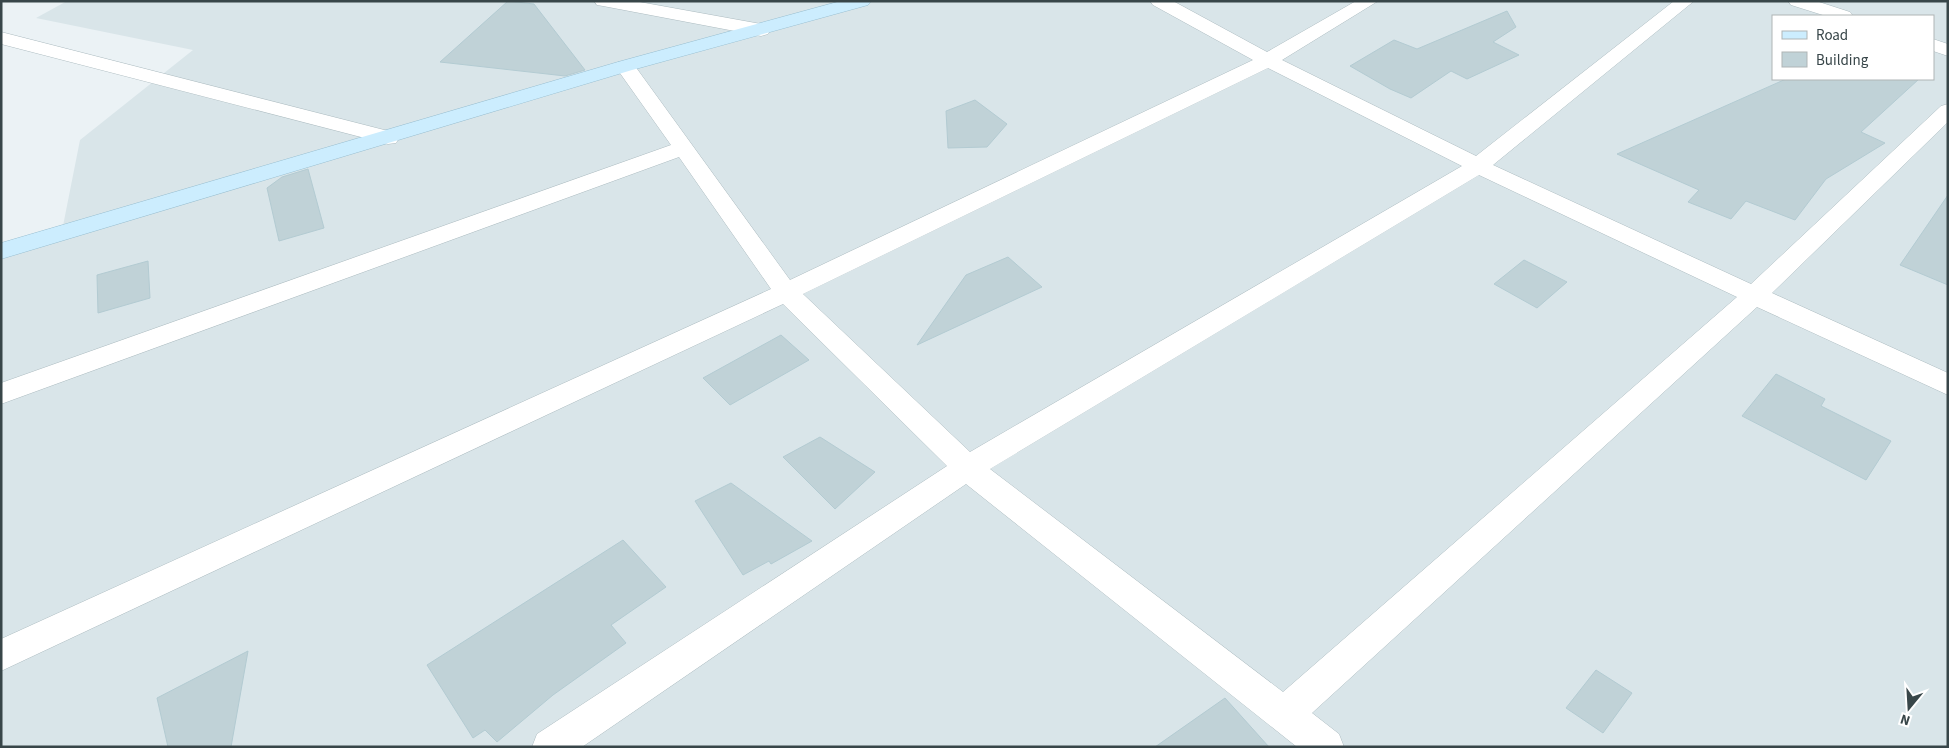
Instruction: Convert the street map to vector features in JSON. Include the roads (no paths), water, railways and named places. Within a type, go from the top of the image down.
[{"type":"street","points":[[603,1],[761,30]]},
{"type":"street","points":[[1,251],[388,138],[625,66],[862,1]]},
{"type":"street","points":[[1159,1],[1266,61],[1478,166],[1948,385]]},
{"type":"street","points":[[1,656],[786,292],[1266,61],[1369,1]]},
{"type":"street","points":[[550,747],[967,468],[1478,166],[1685,1]]},
{"type":"street","points":[[1797,1],[1841,15]]},
{"type":"street","points":[[1,38],[388,138]]},
{"type":"street","points":[[1934,45],[1948,50]]},
{"type":"street","points":[[625,66],[786,292],[967,468],[1286,714],[1326,747]]},
{"type":"street","points":[[1286,714],[1755,295],[1948,110]]},
{"type":"street","points":[[1,394],[684,148]]}]
